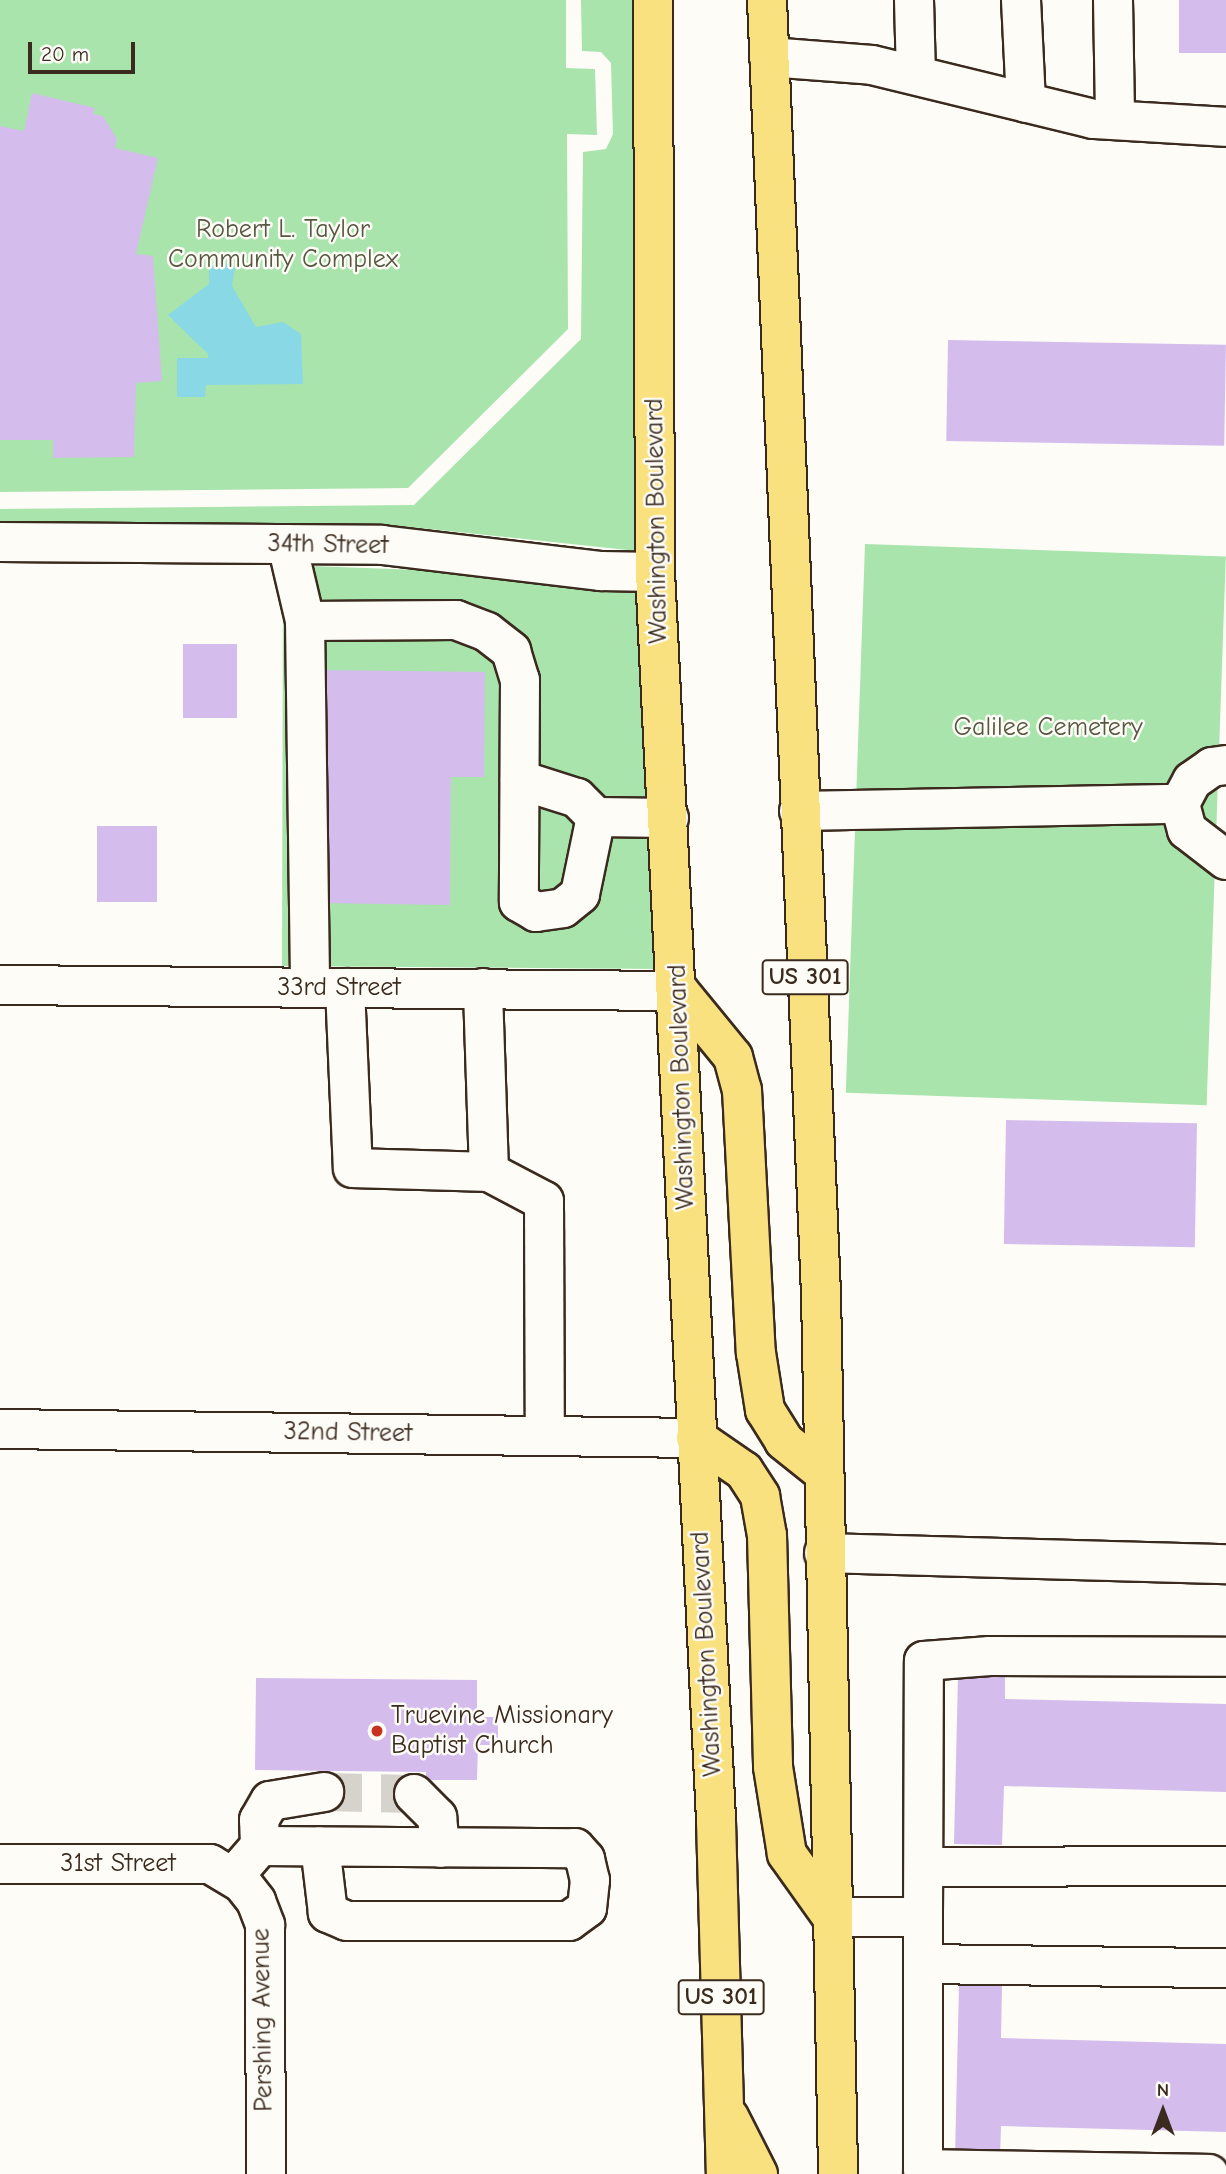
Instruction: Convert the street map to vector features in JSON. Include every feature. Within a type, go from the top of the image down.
[{"type":"main road","name":"Washington Boulevard","points":[[653,0],[655,572],[679,991],[696,1438],[716,1821],[726,2174]]},
{"type":"main road","name":"US 301","points":[[767,0],[821,1293],[838,2174]]},
{"type":"main road","points":[[679,991],[733,1057],[742,1090],[755,1353],[765,1410],[784,1441],[823,1472]]},
{"type":"main road","points":[[696,1438],[744,1471],[760,1496],[767,1535],[772,1767],[787,1854],[832,1917]]},
{"type":"main road","points":[[724,2106],[758,2174]]},
{"type":"street","points":[[914,0],[916,75]]},
{"type":"street","points":[[1021,0],[1026,103]]},
{"type":"street","points":[[1113,0],[1115,120]]},
{"type":"street","points":[[769,57],[872,65],[1026,103],[1115,120],[1226,127]]},
{"type":"street","name":"34th Street","points":[[0,542],[287,544],[448,550],[601,570],[655,572]]},
{"type":"street","points":[[287,544],[305,621],[327,988],[353,1168],[489,1172],[544,1201],[545,1436]]},
{"type":"street","points":[[305,621],[456,620],[487,632],[511,651],[520,680],[519,902],[536,912],[563,908],[580,894],[596,817]]},
{"type":"street","points":[[1180,804],[1201,774],[1226,765]]},
{"type":"street","points":[[520,780],[577,798],[596,817],[669,818]]},
{"type":"street","points":[[799,811],[1180,804]]},
{"type":"street","points":[[1180,804],[1187,830],[1226,860]]},
{"type":"street","name":"33rd Street","points":[[0,985],[679,991]]},
{"type":"street","points":[[483,988],[489,1172]]},
{"type":"street","name":"32nd Street","points":[[0,1429],[696,1438]]},
{"type":"street","points":[[824,1553],[1226,1564]]},
{"type":"street","points":[[1209,2174],[923,2169],[924,1661],[990,1656],[1226,1657]]},
{"type":"street","points":[[234,1875],[260,1846],[259,1820],[270,1801],[324,1792]]},
{"type":"street","points":[[414,1794],[437,1817],[440,1848]]},
{"type":"street","points":[[260,1846],[320,1846],[440,1848],[575,1848],[585,1859],[590,1880],[587,1908],[569,1921],[347,1921],[328,1913],[322,1890],[320,1846]]},
{"type":"street","name":"31st Street","points":[[0,1864],[210,1864],[234,1875]]},
{"type":"street","points":[[924,1867],[1226,1866]]},
{"type":"street","name":"Pershing Avenue","points":[[234,1875],[256,1901],[265,1926],[266,2174]]},
{"type":"street","points":[[832,1917],[923,1917]]},
{"type":"street","points":[[923,1964],[1226,1968]]},
{"type":"green space","name":"Robert L. Taylor Community Complex","points":[[0,0],[566,0],[566,68],[595,69],[597,135],[567,134],[568,329],[408,488],[0,492]]},
{"type":"green space","points":[[581,0],[635,0],[637,551],[382,524],[0,522],[0,509],[414,505],[581,339],[583,152],[606,149],[613,134],[611,63],[601,52],[582,51]]},
{"type":"green space","name":"Galilee Cemetery","points":[[865,544],[1226,557],[1207,1105],[846,1093]]},
{"type":"green space","points":[[283,565],[447,571],[638,593],[659,969],[282,966]]},
{"type":"water","points":[[221,261],[235,267],[232,286],[256,327],[283,322],[301,334],[303,384],[206,385],[205,397],[177,397],[177,358],[208,358],[208,354],[168,315],[209,284],[209,269]]},
{"type":"building","points":[[1179,0],[1226,0],[1226,53],[1179,53]]},
{"type":"building","name":"Robert L. Taylor Community Complex","points":[[32,93],[95,108],[93,114],[103,116],[117,139],[115,148],[158,158],[136,254],[153,256],[162,381],[136,383],[134,457],[53,458],[53,440],[0,440],[0,126],[24,131]]},
{"type":"building","points":[[948,340],[1226,345],[1224,446],[946,441]]},
{"type":"building","points":[[183,644],[237,644],[237,718],[183,718]]},
{"type":"building","points":[[320,670],[485,672],[484,777],[451,777],[450,905],[318,903]]},
{"type":"building","points":[[97,826],[157,826],[157,902],[97,902]]},
{"type":"building","points":[[1006,1120],[1197,1123],[1195,1247],[1004,1244]]},
{"type":"building","points":[[958,1676],[1005,1676],[1005,1699],[1226,1704],[1226,1792],[1004,1786],[1002,1845],[954,1844]]},
{"type":"building","name":"Truevine Missionary Baptist Church","points":[[256,1678],[477,1680],[477,1717],[498,1717],[498,1745],[478,1745],[477,1780],[426,1780],[426,1772],[255,1770]]},
{"type":"building","points":[[959,1985],[1002,1986],[1001,2038],[1226,2044],[1226,2132],[1001,2126],[1000,2157],[955,2156]]},
{"type":"tunnel","points":[[324,1792],[414,1794]]},
{"type":"place","name":"Truevine Missionary Baptist Church","points":[[377,1731]]}]
